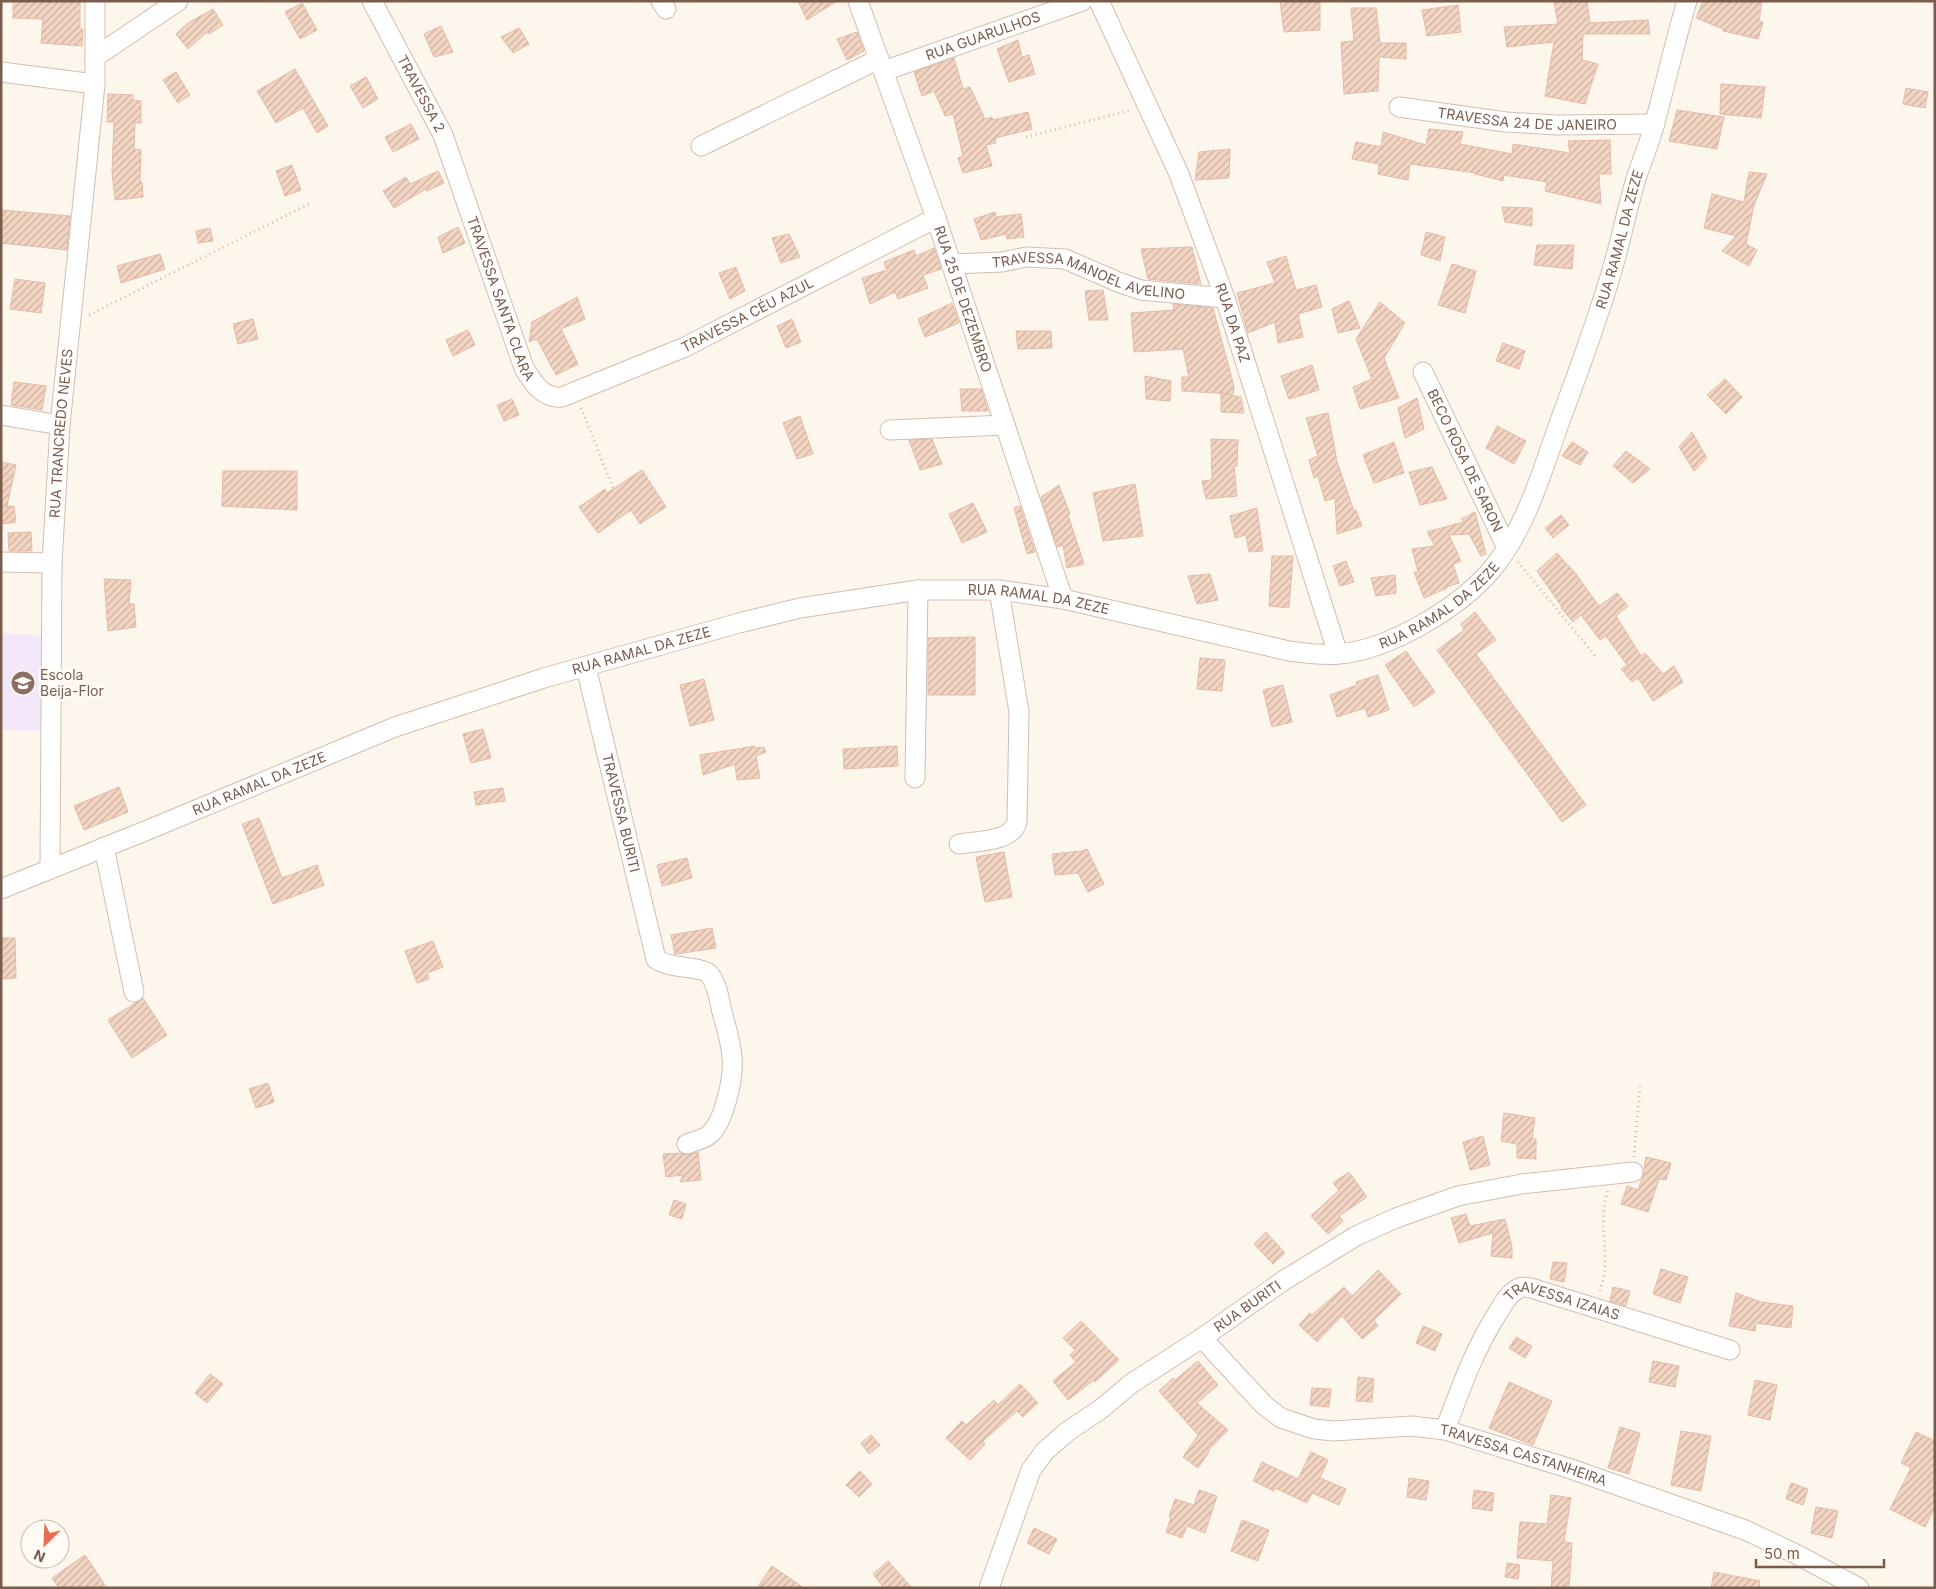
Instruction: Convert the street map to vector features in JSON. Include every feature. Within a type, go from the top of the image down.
[{"type":"street","name":"RUA TRANCREDO NEVES","points":[[50,868],[52,563],[60,425],[95,84],[95,1]]},
{"type":"street","points":[[94,56],[178,1]]},
{"type":"street","name":"TRAVESSA 2","points":[[372,1],[443,135],[463,189]]},
{"type":"street","name":"RUA 25 DE DEZEMBRO","points":[[858,1],[936,218],[1064,599]]},
{"type":"street","name":"RUA GUARULHOS","points":[[701,146],[882,65],[1082,1]]},
{"type":"street","name":"RUA DA PAZ","points":[[1100,1],[1179,174],[1225,298],[1338,654]]},
{"type":"street","name":"RUA RAMAL DA ZEZE","points":[[1,889],[395,727],[544,678],[739,623],[800,608],[918,590],[999,590],[1064,599],[1289,651],[1338,654],[1355,652],[1389,640],[1425,623],[1447,608],[1491,570],[1518,530],[1576,377],[1612,268],[1636,180],[1655,124],[1671,54],[1687,1]]},
{"type":"street","points":[[1,72],[95,84]]},
{"type":"street","name":"TRAVESSA 24 DE JANEIRO","points":[[1399,107],[1506,122],[1556,125],[1655,124]]},
{"type":"street","name":"TRAVESSA SANTA CLARA","points":[[463,189],[524,368],[534,384],[554,398]]},
{"type":"street","name":"TRAVESSA CÉU AZUL","points":[[554,398],[562,397],[685,347],[936,218]]},
{"type":"street","name":"TRAVESSA MANOEL AVELINO","points":[[951,264],[1002,262],[1026,257],[1065,258],[1118,282],[1141,290],[1225,298]]},
{"type":"street","name":"BECO ROSA DE SARON","points":[[1423,372],[1507,548]]},
{"type":"street","points":[[1,415],[60,425]]},
{"type":"street","points":[[890,430],[1005,425]]},
{"type":"street","points":[[1,562],[52,563]]},
{"type":"street","points":[[915,778],[918,590]]},
{"type":"street","points":[[959,844],[1006,836],[1015,827],[1017,822],[1019,712],[999,590]]},
{"type":"street","name":"TRAVESSA BURITI","points":[[586,666],[656,959],[667,965],[703,971],[710,975],[719,998],[732,1058],[729,1090],[723,1116],[710,1134],[687,1144]]},
{"type":"street","points":[[104,847],[134,992]]},
{"type":"street","name":"RUA BURITI","points":[[989,1588],[1031,1470],[1045,1451],[1068,1431],[1101,1409],[1132,1383],[1202,1338],[1283,1282],[1356,1236],[1396,1218],[1458,1196],[1522,1184],[1624,1173]]},
{"type":"street","name":"TRAVESSA IZAIAS","points":[[1445,1430],[1465,1377],[1489,1327],[1507,1298],[1515,1290],[1522,1287],[1531,1288],[1730,1350]]},
{"type":"street","name":"TRAVESSA CASTANHEIRA","points":[[1202,1338],[1264,1405],[1281,1418],[1314,1429],[1334,1432],[1411,1426],[1445,1430],[1577,1471],[1745,1530],[1804,1558],[1860,1588]]},
{"type":"path","points":[[1026,137],[1148,106]]},
{"type":"path","points":[[70,325],[311,203]]},
{"type":"path","points":[[574,392],[614,490]]},
{"type":"path","points":[[1507,548],[1597,658]]},
{"type":"path","points":[[1596,1309],[1605,1268],[1602,1229],[1605,1200],[1624,1173],[1640,1086]]},
{"type":"shaded area","name":"Escola Beija-Flor","points":[[1,633],[48,636],[42,731],[1,730]]},
{"type":"building","points":[[13,1],[80,1],[80,29],[83,29],[82,46],[41,43],[43,19],[13,18]]},
{"type":"building","points":[[798,1],[837,1],[807,20]]},
{"type":"building","points":[[1280,1],[1320,1],[1320,30],[1284,32]]},
{"type":"building","points":[[1554,1],[1587,1],[1590,23],[1648,20],[1650,34],[1583,34],[1582,60],[1598,64],[1585,104],[1545,96],[1554,42],[1507,47],[1504,27],[1558,24]]},
{"type":"building","points":[[1703,1],[1762,1],[1759,21],[1763,22],[1758,39],[1723,31],[1723,29],[1696,18]]},
{"type":"building","points":[[302,3],[317,30],[300,39],[285,12]]},
{"type":"building","points":[[1458,5],[1461,32],[1427,36],[1422,10]]},
{"type":"building","points":[[1351,8],[1376,8],[1380,43],[1406,43],[1406,59],[1379,57],[1378,91],[1344,94],[1341,42],[1354,41]]},
{"type":"building","points":[[213,9],[223,25],[209,34],[207,32],[188,49],[176,34],[188,23]]},
{"type":"building","points":[[441,26],[453,52],[434,57],[424,34]]},
{"type":"building","points":[[519,28],[529,44],[513,53],[501,37]]},
{"type":"building","points":[[857,32],[864,51],[847,60],[837,39]]},
{"type":"building","points":[[1018,40],[1022,57],[1029,55],[1035,74],[1009,82],[997,49]]},
{"type":"building","points":[[954,58],[963,89],[970,87],[985,119],[992,117],[993,120],[1028,112],[1032,129],[995,138],[996,143],[986,145],[992,166],[963,173],[958,158],[963,156],[953,114],[945,116],[934,91],[922,96],[914,72]]},
{"type":"building","points":[[295,69],[328,126],[317,133],[303,108],[276,123],[257,91]]},
{"type":"building","points":[[176,72],[190,95],[178,103],[163,80]]},
{"type":"building","points":[[366,77],[378,99],[363,108],[350,86]]},
{"type":"building","points":[[1721,84],[1765,87],[1761,118],[1720,114]]},
{"type":"building","points":[[1906,88],[1928,92],[1925,108],[1903,104]]},
{"type":"building","points":[[108,94],[133,95],[133,100],[141,101],[141,123],[135,123],[134,149],[141,150],[140,182],[142,182],[143,197],[115,200],[112,171],[114,122],[107,122]]},
{"type":"building","points":[[1677,110],[1724,117],[1717,149],[1669,141]]},
{"type":"building","points":[[411,124],[419,139],[393,152],[385,137]]},
{"type":"building","points":[[1429,129],[1463,132],[1460,144],[1512,154],[1513,144],[1570,153],[1568,141],[1610,140],[1611,174],[1599,174],[1601,204],[1545,191],[1547,182],[1504,175],[1503,181],[1476,173],[1410,164],[1408,180],[1378,174],[1379,164],[1352,159],[1356,142],[1381,147],[1383,132],[1426,145]]},
{"type":"building","points":[[1230,149],[1229,178],[1195,180],[1199,152]]},
{"type":"building","points":[[292,165],[301,190],[285,196],[276,171]]},
{"type":"building","points":[[438,171],[444,183],[427,191],[426,189],[394,208],[383,191],[406,177],[410,184]]},
{"type":"building","points":[[1749,172],[1767,174],[1754,205],[1746,244],[1757,250],[1749,266],[1722,251],[1736,236],[1704,228],[1712,194],[1744,202]]},
{"type":"building","points":[[1502,207],[1532,208],[1532,226],[1505,222]]},
{"type":"building","points":[[1,210],[70,216],[67,250],[1,243]]},
{"type":"building","points":[[995,212],[996,217],[1021,214],[1024,237],[1007,239],[1006,234],[981,240],[974,219]]},
{"type":"building","points":[[458,227],[465,243],[443,253],[438,237]]},
{"type":"building","points":[[210,228],[213,241],[198,243],[196,231]]},
{"type":"building","points":[[1426,232],[1445,237],[1440,261],[1421,255]]},
{"type":"building","points":[[789,234],[800,257],[781,263],[772,238]]},
{"type":"building","points":[[1537,245],[1574,245],[1572,269],[1534,265]]},
{"type":"building","points":[[1192,247],[1201,284],[1148,279],[1141,249]]},
{"type":"building","points":[[934,248],[941,269],[923,275],[928,288],[898,299],[895,292],[870,304],[862,278],[887,270],[884,262],[914,250],[916,256]]},
{"type":"building","points":[[160,254],[165,269],[121,283],[117,266]]},
{"type":"building","points":[[1286,256],[1296,290],[1316,285],[1322,307],[1298,314],[1303,337],[1278,343],[1275,322],[1248,333],[1237,293],[1275,283],[1267,262]]},
{"type":"building","points":[[1452,264],[1476,271],[1465,313],[1438,305]]},
{"type":"building","points":[[736,267],[745,291],[730,299],[719,273]]},
{"type":"building","points":[[15,279],[45,283],[41,313],[10,309]]},
{"type":"building","points":[[1103,290],[1108,320],[1089,320],[1085,291]]},
{"type":"building","points":[[577,297],[585,319],[561,329],[578,364],[556,375],[537,339],[529,342],[532,322]]},
{"type":"building","points":[[1349,301],[1360,328],[1338,333],[1332,309]]},
{"type":"building","points":[[1380,302],[1405,323],[1384,358],[1399,398],[1360,409],[1353,387],[1372,379],[1356,339]]},
{"type":"building","points":[[952,303],[959,323],[925,337],[918,319]]},
{"type":"building","points":[[1173,304],[1213,308],[1234,386],[1233,394],[1182,391],[1182,377],[1189,377],[1183,349],[1134,352],[1131,313],[1174,310]]},
{"type":"building","points":[[253,319],[258,339],[238,344],[233,324]]},
{"type":"building","points":[[792,319],[801,342],[786,348],[777,326]]},
{"type":"building","points":[[468,330],[475,345],[453,356],[446,340]]},
{"type":"building","points":[[1016,331],[1051,331],[1052,348],[1018,349]]},
{"type":"building","points":[[1503,343],[1525,351],[1519,369],[1496,361]]},
{"type":"building","points":[[1312,365],[1319,390],[1289,399],[1281,376]]},
{"type":"building","points":[[1145,376],[1171,381],[1170,401],[1146,399]]},
{"type":"building","points":[[1725,379],[1742,397],[1726,414],[1707,395]]},
{"type":"building","points":[[14,382],[46,386],[42,410],[11,405]]},
{"type":"building","points":[[960,389],[981,389],[988,411],[962,411]]},
{"type":"building","points":[[1221,393],[1241,397],[1244,413],[1221,412]]},
{"type":"building","points":[[1417,398],[1424,429],[1405,438],[1398,408]]},
{"type":"building","points":[[512,399],[519,415],[504,421],[497,405]]},
{"type":"building","points":[[1328,413],[1337,462],[1354,511],[1356,510],[1362,526],[1337,534],[1335,498],[1325,501],[1318,476],[1314,478],[1309,460],[1318,456],[1306,418]]},
{"type":"building","points":[[800,416],[813,454],[797,459],[783,423]]},
{"type":"building","points":[[1497,426],[1526,441],[1514,464],[1486,448]]},
{"type":"building","points":[[1692,432],[1707,458],[1694,471],[1679,447]]},
{"type":"building","points":[[932,439],[942,464],[920,470],[909,440]]},
{"type":"building","points":[[1211,439],[1238,440],[1237,466],[1234,466],[1237,496],[1206,499],[1202,481],[1212,480]]},
{"type":"building","points":[[1394,442],[1404,473],[1374,483],[1363,455]]},
{"type":"building","points":[[1572,442],[1588,452],[1580,465],[1562,456]]},
{"type":"building","points":[[1626,451],[1650,469],[1633,483],[1613,466]]},
{"type":"building","points":[[1,462],[16,465],[7,506],[1,505]]},
{"type":"building","points":[[1432,467],[1447,499],[1420,505],[1409,472]]},
{"type":"building","points":[[642,470],[666,507],[640,524],[631,510],[598,533],[579,507],[605,489],[607,493]]},
{"type":"building","points":[[223,471],[297,471],[297,510],[222,506]]},
{"type":"building","points":[[1135,484],[1143,536],[1103,541],[1093,493]]},
{"type":"building","points":[[1059,485],[1070,514],[1068,515],[1084,564],[1067,568],[1063,545],[1057,547],[1041,497]]},
{"type":"building","points":[[973,503],[987,532],[962,543],[949,514]]},
{"type":"building","points":[[14,506],[16,522],[3,524],[1,507]]},
{"type":"building","points":[[1020,506],[1035,552],[1027,554],[1014,508]]},
{"type":"building","points":[[1257,508],[1263,551],[1249,552],[1246,535],[1235,538],[1230,516]]},
{"type":"building","points":[[1475,512],[1486,554],[1481,556],[1469,534],[1449,535],[1461,561],[1453,564],[1459,583],[1424,598],[1414,572],[1418,572],[1412,549],[1435,546],[1427,532],[1463,522],[1461,519]]},
{"type":"building","points":[[1561,515],[1569,525],[1553,538],[1545,528]]},
{"type":"building","points":[[31,532],[32,551],[9,551],[8,533]]},
{"type":"building","points":[[1557,553],[1576,574],[1599,606],[1617,593],[1628,606],[1616,616],[1641,656],[1645,653],[1663,674],[1674,666],[1683,682],[1653,701],[1638,678],[1632,682],[1621,669],[1627,665],[1606,636],[1600,640],[1581,615],[1573,622],[1561,608],[1537,571]]},
{"type":"building","points":[[1272,556],[1293,556],[1289,608],[1269,606]]},
{"type":"building","points":[[1346,561],[1354,582],[1340,586],[1333,566]]},
{"type":"building","points":[[1210,574],[1218,600],[1197,604],[1188,576]]},
{"type":"building","points":[[1395,575],[1396,593],[1376,596],[1371,578]]},
{"type":"building","points":[[104,579],[131,580],[129,604],[134,604],[136,627],[108,631]]},
{"type":"building","points":[[1475,612],[1496,640],[1476,654],[1586,805],[1562,822],[1437,650],[1464,630],[1461,624]]},
{"type":"building","points":[[975,637],[975,695],[928,695],[928,638]]},
{"type":"building","points":[[1406,651],[1435,692],[1414,707],[1385,665]]},
{"type":"building","points":[[1200,658],[1225,660],[1222,691],[1197,689]]},
{"type":"building","points":[[1378,675],[1389,710],[1368,717],[1365,708],[1337,717],[1330,695],[1357,685],[1356,682]]},
{"type":"building","points":[[704,679],[714,720],[690,726],[680,685]]},
{"type":"building","points":[[1283,685],[1292,722],[1272,727],[1263,690]]},
{"type":"building","points":[[483,729],[491,758],[471,763],[463,734]]},
{"type":"building","points":[[755,746],[755,748],[764,747],[766,752],[756,756],[760,778],[737,780],[735,764],[703,775],[700,755]]},
{"type":"building","points":[[897,746],[898,766],[844,769],[843,749]]},
{"type":"building","points":[[119,787],[128,812],[84,830],[74,806]]},
{"type":"building","points":[[503,788],[505,801],[476,805],[474,792]]},
{"type":"building","points":[[259,818],[282,878],[317,865],[324,885],[273,904],[242,824]]},
{"type":"building","points":[[1087,849],[1104,884],[1088,892],[1078,873],[1055,875],[1052,854]]},
{"type":"building","points":[[1004,852],[1012,897],[985,902],[976,857]]},
{"type":"building","points":[[687,858],[692,878],[662,886],[657,865]]},
{"type":"building","points":[[712,928],[716,948],[675,954],[671,935]]},
{"type":"building","points":[[1,938],[15,938],[16,978],[1,979]]},
{"type":"building","points":[[433,941],[443,967],[427,973],[429,979],[417,983],[405,951]]},
{"type":"building","points":[[143,998],[167,1035],[132,1058],[108,1020]]},
{"type":"building","points":[[268,1083],[274,1102],[256,1108],[249,1089]]},
{"type":"building","points":[[1504,1113],[1535,1118],[1532,1139],[1536,1139],[1536,1159],[1517,1158],[1517,1144],[1501,1141]]},
{"type":"building","points":[[1483,1136],[1490,1165],[1470,1170],[1463,1142]]},
{"type":"building","points":[[698,1152],[701,1180],[680,1182],[683,1175],[666,1177],[663,1154],[680,1153],[686,1155]]},
{"type":"building","points":[[1646,1157],[1671,1163],[1666,1180],[1659,1179],[1648,1212],[1621,1204],[1627,1186],[1638,1190],[1643,1176]]},
{"type":"building","points":[[1349,1172],[1367,1197],[1339,1216],[1343,1221],[1328,1234],[1311,1216],[1339,1190],[1333,1183]]},
{"type":"building","points":[[674,1200],[686,1204],[682,1219],[669,1215]]},
{"type":"building","points":[[1466,1214],[1470,1226],[1505,1219],[1512,1247],[1512,1258],[1491,1256],[1493,1233],[1459,1243],[1451,1218]]},
{"type":"building","points":[[1266,1232],[1285,1253],[1273,1264],[1254,1244]]},
{"type":"building","points":[[1553,1262],[1567,1263],[1564,1282],[1550,1279]]},
{"type":"building","points":[[1661,1269],[1688,1277],[1680,1303],[1653,1294]]},
{"type":"building","points":[[1378,1270],[1401,1294],[1374,1320],[1378,1326],[1362,1339],[1342,1316],[1317,1342],[1299,1325],[1310,1313],[1312,1315],[1344,1287],[1352,1296]]},
{"type":"building","points":[[1613,1287],[1630,1291],[1626,1306],[1610,1301]]},
{"type":"building","points":[[1736,1293],[1761,1302],[1793,1306],[1791,1328],[1756,1323],[1755,1331],[1729,1326]]},
{"type":"building","points":[[1081,1321],[1119,1360],[1095,1382],[1094,1380],[1068,1400],[1053,1381],[1076,1362],[1070,1355],[1075,1350],[1063,1338]]},
{"type":"building","points":[[1423,1326],[1442,1334],[1435,1351],[1416,1343]]},
{"type":"building","points":[[1516,1337],[1532,1346],[1525,1358],[1509,1348]]},
{"type":"building","points":[[1198,1361],[1218,1385],[1197,1403],[1228,1430],[1208,1451],[1198,1468],[1183,1457],[1198,1435],[1159,1391],[1173,1378],[1175,1380]]},
{"type":"building","points":[[1653,1361],[1679,1366],[1675,1387],[1649,1382]]},
{"type":"building","points":[[210,1374],[223,1384],[207,1403],[195,1393]]},
{"type":"building","points":[[1358,1377],[1374,1379],[1372,1402],[1356,1401]]},
{"type":"building","points":[[1755,1380],[1777,1385],[1770,1420],[1748,1415]]},
{"type":"building","points":[[1509,1382],[1552,1401],[1533,1445],[1489,1428]]},
{"type":"building","points":[[1020,1384],[1038,1403],[1023,1417],[1017,1411],[983,1441],[985,1444],[970,1460],[946,1438],[962,1421],[966,1425],[994,1400],[998,1405]]},
{"type":"building","points":[[1312,1388],[1331,1389],[1329,1407],[1310,1405]]},
{"type":"building","points":[[1620,1427],[1640,1433],[1629,1474],[1608,1468]]},
{"type":"building","points":[[1681,1431],[1711,1436],[1701,1491],[1671,1485]]},
{"type":"building","points":[[1916,1432],[1935,1441],[1935,1507],[1925,1527],[1890,1509],[1911,1468],[1901,1463]]},
{"type":"building","points":[[871,1435],[880,1445],[869,1454],[861,1443]]},
{"type":"building","points":[[1311,1452],[1328,1460],[1320,1478],[1346,1489],[1339,1505],[1312,1493],[1307,1503],[1275,1488],[1274,1491],[1253,1481],[1262,1462],[1298,1479]]},
{"type":"building","points":[[860,1471],[872,1484],[859,1497],[846,1485]]},
{"type":"building","points":[[1409,1478],[1429,1481],[1426,1500],[1407,1497]]},
{"type":"building","points":[[1791,1483],[1808,1489],[1803,1505],[1786,1499]]},
{"type":"building","points":[[1199,1490],[1217,1496],[1205,1533],[1187,1526],[1182,1538],[1166,1532],[1175,1499],[1194,1505]]},
{"type":"building","points":[[1474,1490],[1494,1493],[1492,1511],[1472,1508]]},
{"type":"building","points":[[1551,1495],[1571,1498],[1564,1542],[1572,1543],[1569,1588],[1551,1588],[1553,1561],[1517,1558],[1520,1522],[1547,1524]]},
{"type":"building","points":[[1816,1507],[1838,1511],[1832,1538],[1811,1533]]},
{"type":"building","points":[[1242,1520],[1269,1530],[1258,1561],[1231,1551]]},
{"type":"building","points":[[1034,1528],[1057,1539],[1049,1554],[1027,1543]]},
{"type":"building","points":[[85,1555],[107,1588],[59,1588],[52,1578],[65,1569],[70,1569],[70,1565]]},
{"type":"building","points":[[888,1561],[912,1588],[884,1588],[873,1574]]},
{"type":"building","points":[[1507,1563],[1520,1565],[1518,1579],[1505,1577]]},
{"type":"building","points":[[772,1566],[804,1588],[757,1588]]},
{"type":"building","points":[[1714,1572],[1760,1581],[1759,1588],[1711,1588]]},
{"type":"place","name":"Escola Beija-Flor","points":[[23,683]]}]
